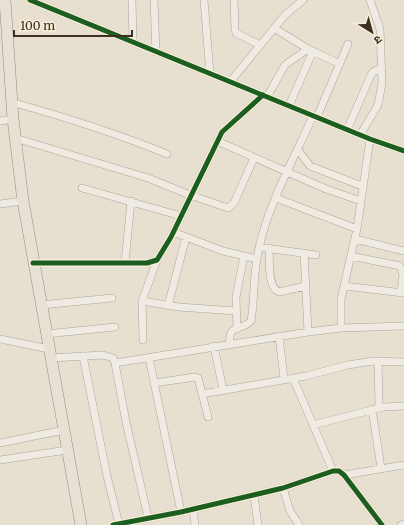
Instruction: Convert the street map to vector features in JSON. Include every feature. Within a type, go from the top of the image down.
[{"type":"main road","points":[[3,5],[13,119],[23,202],[81,525]]},
{"type":"street","points":[[30,0],[347,130],[404,151]]},
{"type":"street","points":[[132,0],[133,42]]},
{"type":"street","points":[[154,0],[156,52]]},
{"type":"street","points":[[204,0],[210,74]]},
{"type":"street","points":[[234,0],[236,33],[260,45]]},
{"type":"street","points":[[230,82],[274,28],[293,8],[304,0]]},
{"type":"street","points":[[360,135],[378,105],[382,68],[380,29],[370,0]]},
{"type":"street","points":[[274,28],[310,50],[340,64]]},
{"type":"street","points":[[230,344],[230,334],[251,321],[259,247],[276,198],[287,172],[340,64],[348,44]]},
{"type":"street","points":[[143,340],[142,301],[157,260],[173,232],[217,141],[229,125],[265,96],[285,64],[310,50]]},
{"type":"street","points":[[289,106],[310,50]]},
{"type":"street","points":[[347,130],[371,75],[373,72],[382,68]]},
{"type":"street","points":[[12,102],[83,122],[167,154]]},
{"type":"street","points":[[0,121],[13,119]]},
{"type":"street","points":[[15,138],[148,178],[228,208],[234,203],[254,158]]},
{"type":"street","points":[[340,328],[340,306],[357,229],[370,139]]},
{"type":"street","points":[[217,141],[326,189],[360,201]]},
{"type":"street","points":[[298,150],[310,166],[362,186]]},
{"type":"street","points":[[82,188],[181,216]]},
{"type":"street","points":[[276,198],[357,229]]},
{"type":"street","points":[[125,263],[132,201]]},
{"type":"street","points":[[0,204],[23,202]]},
{"type":"street","points":[[173,232],[223,251],[257,259]]},
{"type":"street","points":[[168,306],[186,237]]},
{"type":"street","points":[[355,239],[404,251]]},
{"type":"street","points":[[259,247],[316,255]]},
{"type":"street","points":[[269,248],[271,285],[275,291],[279,292],[306,286]]},
{"type":"street","points":[[304,253],[308,332]]},
{"type":"street","points":[[237,329],[235,311],[244,256]]},
{"type":"street","points":[[344,286],[402,293],[403,275],[400,266],[351,256]]},
{"type":"street","points":[[34,263],[147,263],[157,260]]},
{"type":"street","points":[[42,305],[112,298]]},
{"type":"street","points":[[142,301],[168,306],[235,311]]},
{"type":"street","points":[[115,363],[308,332],[340,328],[404,326]]},
{"type":"street","points":[[46,334],[115,327]]},
{"type":"street","points":[[279,336],[284,379]]},
{"type":"street","points":[[0,339],[50,354],[109,356],[115,363],[126,422],[148,517]]},
{"type":"street","points":[[214,346],[223,390]]},
{"type":"street","points":[[84,356],[116,524],[181,512],[283,488],[333,471],[339,471],[344,475],[378,524]]},
{"type":"street","points":[[149,358],[181,512]]},
{"type":"street","points":[[202,394],[294,378],[348,365],[378,361],[404,362]]},
{"type":"street","points":[[378,361],[376,409],[381,468]]},
{"type":"street","points":[[154,383],[195,377],[200,380],[208,418]]},
{"type":"street","points":[[294,378],[333,471]]},
{"type":"street","points":[[313,426],[376,409],[404,406]]},
{"type":"street","points":[[0,443],[64,430]]},
{"type":"street","points":[[0,460],[67,450]]},
{"type":"street","points":[[344,475],[404,465]]},
{"type":"street","points":[[283,488],[290,512],[299,525]]},
{"type":"street","points":[[254,495],[258,525]]},
{"type":"street","points":[[193,509],[195,525]]},
{"type":"cycle path","points":[[30,0],[370,139],[404,151]]},
{"type":"cycle path","points":[[33,263],[147,263],[157,260],[171,237],[222,132],[263,95]]},
{"type":"cycle path","points":[[113,525],[181,512],[283,488],[333,471],[339,471],[344,475],[382,525]]}]
